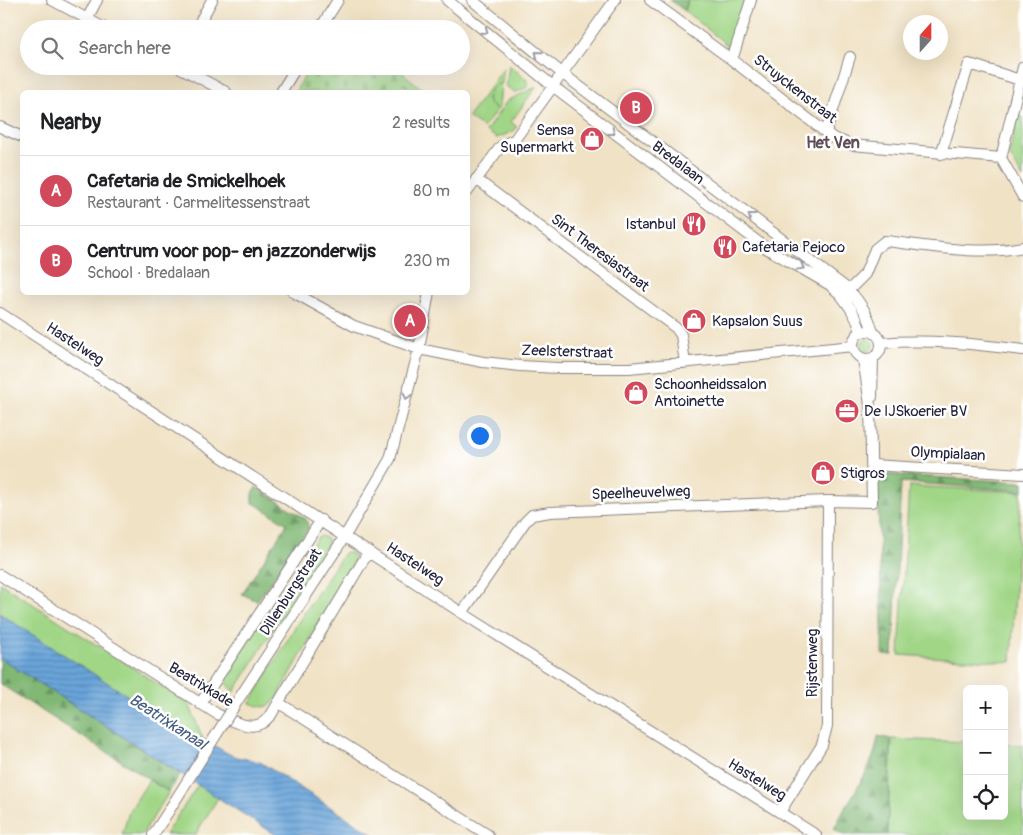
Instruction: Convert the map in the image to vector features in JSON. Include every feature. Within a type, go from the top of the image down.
[{"type":"street","points":[[52,0],[87,19],[97,0]]},
{"type":"street","points":[[201,20],[212,0]]},
{"type":"street","points":[[326,20],[338,0]]},
{"type":"street","name":"Bredalaan","points":[[447,0],[554,87],[766,248],[817,276],[841,295],[857,320],[861,332]]},
{"type":"street","name":"Bredalaan","points":[[472,0],[563,74],[849,290],[862,304],[873,332]]},
{"type":"street","points":[[470,188],[501,146],[515,138],[554,87],[615,0]]},
{"type":"street","name":"Struyckenstraat","points":[[650,0],[833,138],[852,145],[1001,158]]},
{"type":"street","points":[[732,60],[751,0]]},
{"type":"street","points":[[826,132],[850,57]]},
{"type":"street","points":[[941,154],[971,64],[1020,80]]},
{"type":"street","points":[[1023,66],[1001,158],[1023,197]]},
{"type":"street","points":[[193,75],[222,90]]},
{"type":"street","points":[[282,90],[291,75]]},
{"type":"street","points":[[0,127],[20,136]]},
{"type":"street","name":"Sint Theresiastraat","points":[[476,179],[676,328],[681,334],[685,363]]},
{"type":"street","points":[[766,248],[775,234]]},
{"type":"street","points":[[849,290],[865,274],[875,249],[885,241],[976,250],[1010,250],[1023,247]]},
{"type":"street","name":"Zeelsterstraat","points":[[298,295],[354,326],[419,349],[484,362],[557,368],[629,368],[853,346]]},
{"type":"street","name":"Dillenburgstraat","points":[[153,835],[345,536],[390,459],[419,349],[428,295]]},
{"type":"street","name":"Hastelweg","points":[[0,313],[462,613],[816,835]]},
{"type":"street","points":[[861,332],[873,332],[879,337],[881,343],[880,351],[868,358],[856,354],[853,346],[854,339],[861,332]]},
{"type":"street","points":[[881,343],[943,342],[1023,350]]},
{"type":"street","points":[[868,358],[873,384],[870,405],[872,465]]},
{"type":"street","name":"Olympialaan","points":[[872,465],[1023,474]]},
{"type":"street","name":"Speelheuvelweg","points":[[462,613],[525,522],[532,515],[550,512],[828,501],[872,502],[872,465]]},
{"type":"street","name":"Rijstenweg","points":[[780,812],[822,745],[827,726],[828,501]]},
{"type":"street","name":"Dillenburgstraat","points":[[200,704],[321,520]]},
{"type":"street","points":[[369,552],[279,703],[488,835]]},
{"type":"street","name":"Beatrixkade","points":[[0,575],[217,714],[236,722],[253,726],[262,723],[279,703]]},
{"type":"green space","points":[[670,0],[688,0],[685,11]]},
{"type":"green space","points":[[688,0],[747,0],[732,49],[685,11]]},
{"type":"green space","points":[[509,65],[527,80],[528,87],[514,93],[506,87]]},
{"type":"green space","points":[[504,68],[502,83],[492,89],[487,99],[497,110],[483,128],[470,118],[470,114]]},
{"type":"green space","points":[[305,75],[405,75],[424,90],[410,90],[403,85],[399,90],[296,90]]},
{"type":"green space","points":[[501,83],[499,108],[497,110],[487,100],[492,89]]},
{"type":"green space","points":[[536,87],[511,122],[517,127],[514,131],[497,138],[486,131],[507,101]]},
{"type":"green space","points":[[1018,116],[1023,117],[1023,179],[1009,154]]},
{"type":"green space","points":[[865,339],[869,339],[873,345],[869,351],[865,351],[861,347],[861,343]]},
{"type":"green space","points":[[877,474],[1023,482],[1023,491],[901,482],[893,655],[883,655]]},
{"type":"green space","points":[[909,486],[1021,492],[1011,662],[899,655]]},
{"type":"green space","points":[[256,487],[306,519],[309,528],[257,601],[242,594],[287,524],[252,502],[252,495]]},
{"type":"green space","points":[[321,536],[326,538],[328,543],[234,692],[226,683],[227,672],[317,538]]},
{"type":"green space","points":[[344,553],[353,554],[355,558],[276,700],[264,707],[250,703],[297,624]]},
{"type":"green space","points":[[0,583],[189,704],[203,739],[192,737],[0,614]]},
{"type":"green space","points":[[0,658],[180,774],[169,792],[0,684]]},
{"type":"green space","points":[[878,736],[891,739],[887,835],[843,835],[834,829],[872,760]]},
{"type":"green space","points":[[892,739],[963,742],[963,820],[1008,820],[1008,744],[1023,745],[1023,835],[887,835]]},
{"type":"green space","points":[[149,780],[169,792],[142,835],[122,835],[129,812]]},
{"type":"green space","points":[[198,785],[218,798],[195,835],[165,835]]},
{"type":"water","name":"Beatrixkanaal","points":[[0,614],[192,737],[203,739],[237,757],[260,762],[374,835],[276,835],[0,658]]},
{"type":"place","name":"Centrum voor pop- en jazzonderwijs","points":[[636,108]]},
{"type":"place","name":"Sensa Supermarkt","points":[[592,139]]},
{"type":"place","name":"Istanbul","points":[[694,224]]},
{"type":"place","name":"Cafetaria Pejoco","points":[[725,247]]},
{"type":"place","name":"Cafetaria de Smickelhoek","points":[[410,321]]},
{"type":"place","name":"Kapsalon Suus","points":[[694,321]]},
{"type":"place","name":"Schoonheidssalon Antoinette","points":[[636,393]]},
{"type":"place","name":"De IJSkoerier BV","points":[[847,411]]},
{"type":"place","name":"Stigros","points":[[823,473]]},
{"type":"district","name":"Het Ven","points":[[833,143]]}]
